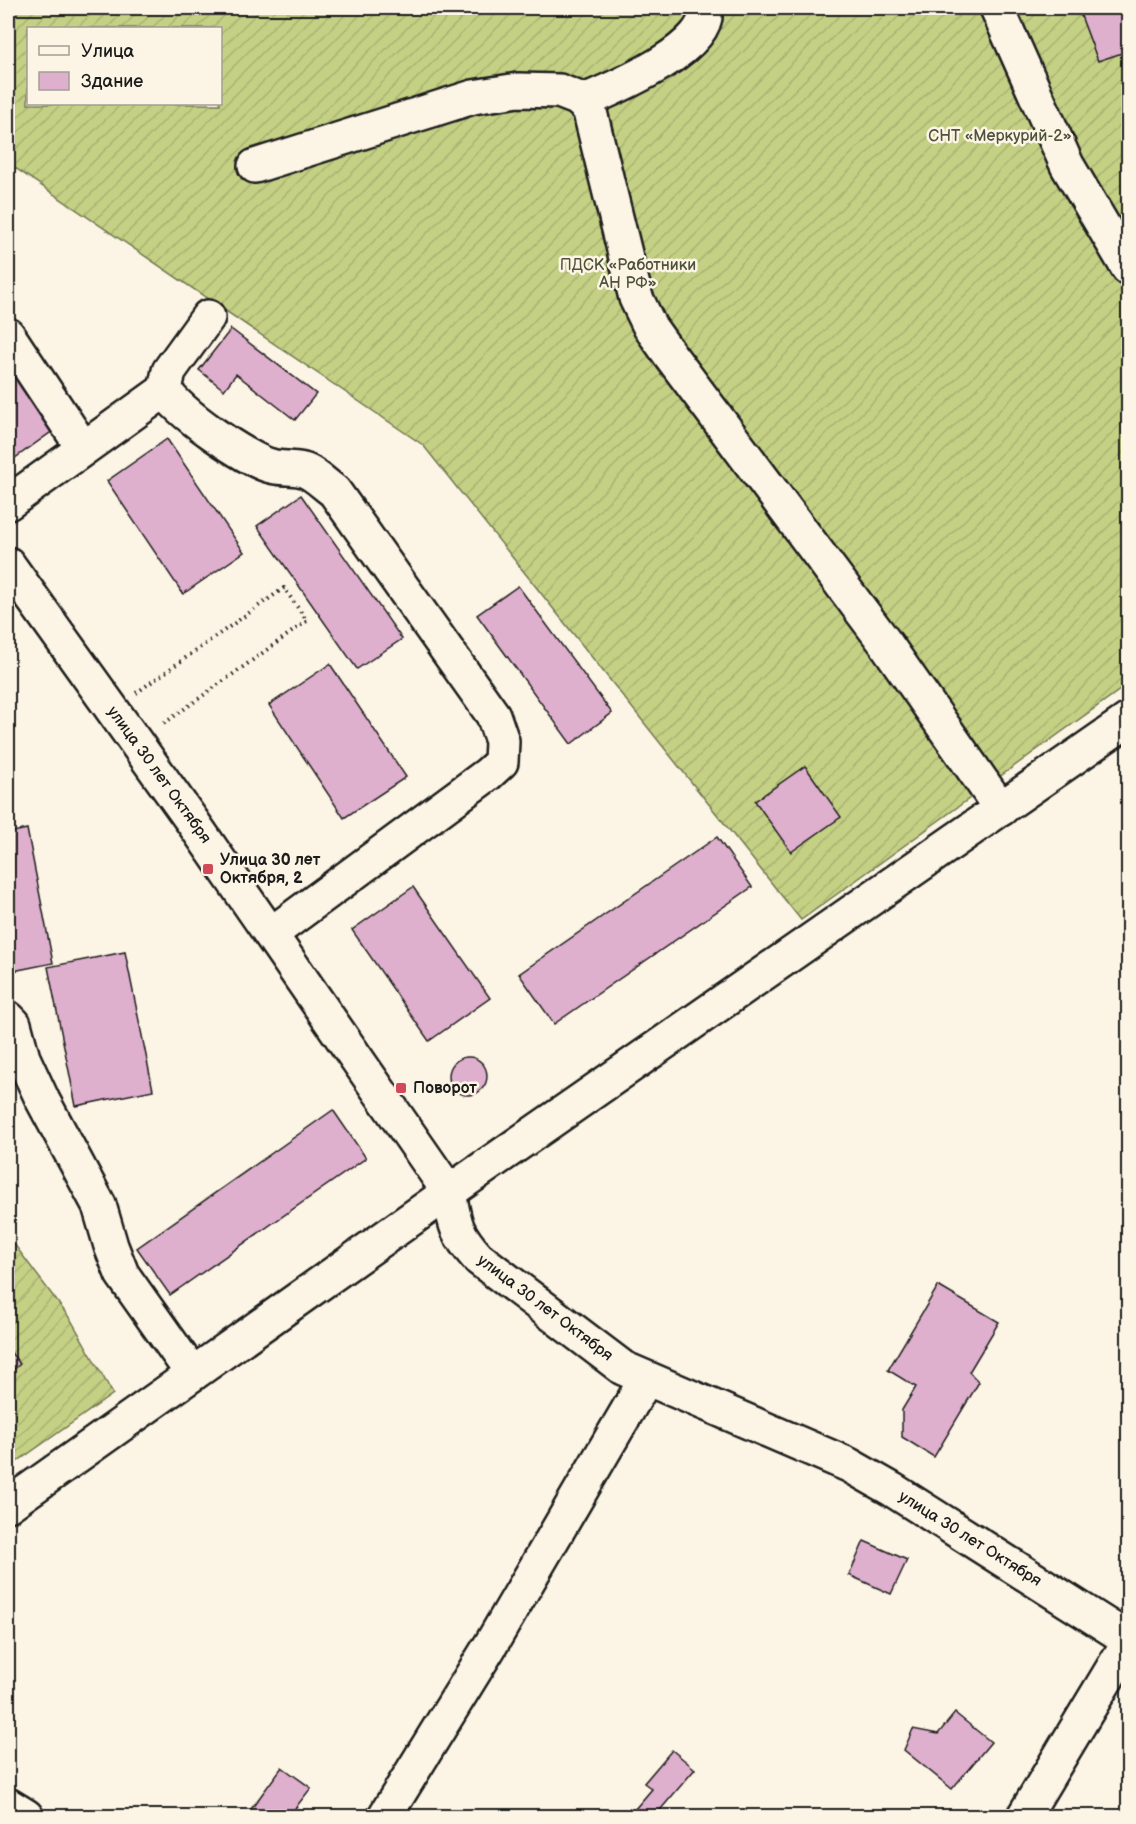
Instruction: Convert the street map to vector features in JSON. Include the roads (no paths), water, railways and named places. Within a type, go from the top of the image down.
[{"type":"street","points":[[582,102],[668,60],[699,34],[706,12],[705,8]]},
{"type":"street","points":[[998,8],[1067,165],[1128,268]]},
{"type":"street","points":[[255,166],[472,98],[518,90],[559,91],[577,98],[589,108],[636,298],[650,327],[886,644],[1001,809]]},
{"type":"street","points":[[208,317],[169,371],[165,390],[169,398],[246,455],[270,466],[305,471],[334,491],[493,715],[502,741],[501,762],[488,774],[271,934]]},
{"type":"street","points":[[8,335],[83,448]]},
{"type":"street","points":[[8,503],[165,390]]},
{"type":"street","name":"улица 30 лет Октября","points":[[8,564],[137,743],[449,1192],[455,1226],[464,1242],[478,1258],[615,1362],[646,1379],[849,1465],[893,1490],[1128,1641]]},
{"type":"street","points":[[8,1505],[449,1192],[1128,720]]},
{"type":"street","points":[[8,1018],[14,1024],[23,1058],[43,1101],[99,1205],[122,1274],[192,1374]]},
{"type":"street","points":[[385,1816],[490,1646],[646,1379]]},
{"type":"street","points":[[1024,1816],[1128,1641]]},
{"type":"street","points":[[8,1805],[26,1816]]},
{"type":"place","name":"Улица 30 лет Октября, 2","points":[[208,869]]},
{"type":"place","name":"Поворот","points":[[401,1088]]},
{"type":"park label","name":"СНТ «Меркурий-2»","points":[[1000,136]]},
{"type":"park label","name":"ПДСК «Работники АН РФ»","points":[[628,274]]}]
